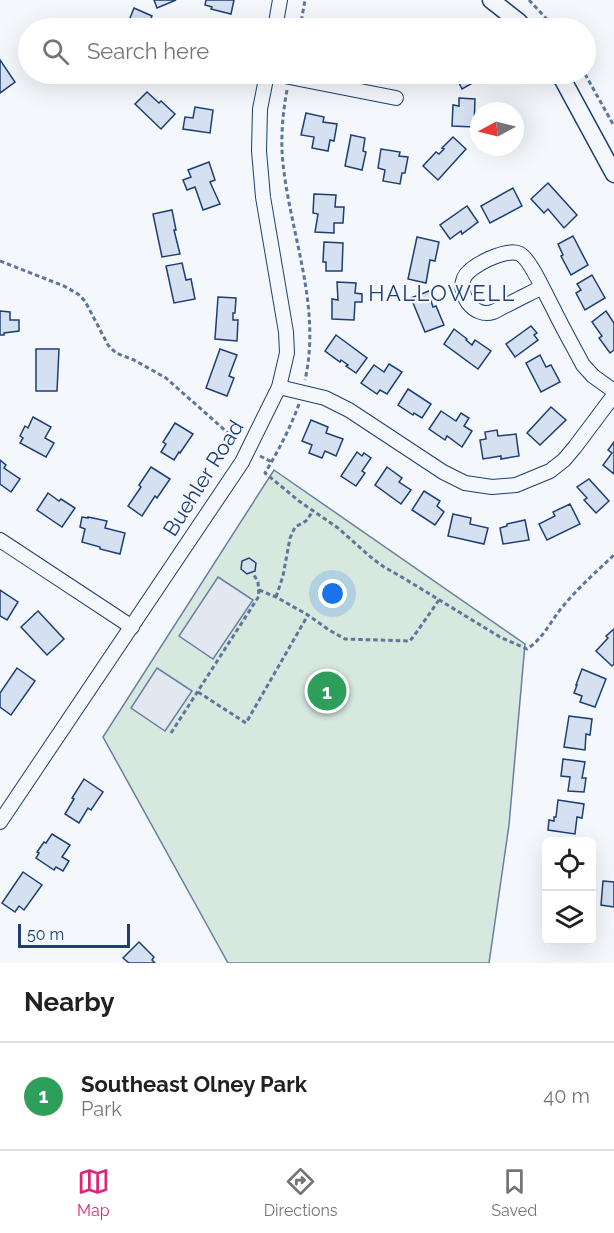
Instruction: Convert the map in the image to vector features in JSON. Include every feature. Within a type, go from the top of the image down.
[{"type":"street","points":[[277,18],[280,0]]},
{"type":"street","points":[[491,0],[514,18]]},
{"type":"street","name":"Buehler Road","points":[[0,822],[242,462],[279,387],[287,353],[286,332],[263,197],[259,151],[260,109],[265,84]]},
{"type":"street","points":[[329,84],[396,98]]},
{"type":"street","points":[[564,84],[614,174]]},
{"type":"street","points":[[279,387],[325,398],[349,410],[443,472],[465,483],[492,487],[516,485],[550,471],[564,460],[614,393],[593,376],[584,365],[542,287],[525,258],[519,253],[511,251],[502,253],[470,270],[464,278],[462,290],[471,307],[479,312],[491,313],[542,287]]},
{"type":"street","points":[[0,540],[132,627]]},
{"type":"path","points":[[302,18],[305,0]]},
{"type":"path","points":[[529,0],[546,18]]},
{"type":"path","points":[[288,84],[284,105],[282,139],[284,172],[304,279],[310,331],[308,366],[290,426],[264,473],[338,528],[372,560],[500,637],[527,649],[538,640],[574,592],[614,555]]},
{"type":"path","points":[[591,84],[614,126]]},
{"type":"path","points":[[0,261],[64,286],[78,294],[85,302],[108,345],[116,353],[166,378],[248,450],[272,462]]},
{"type":"path","points":[[276,597],[284,576],[290,538],[295,528],[306,521],[314,510]]},
{"type":"path","points":[[171,733],[259,596],[258,582],[254,575]]},
{"type":"path","points":[[259,590],[308,615],[345,639],[410,641],[439,600]]},
{"type":"path","points":[[198,692],[246,723],[308,615]]},
{"type":"shaded area","points":[[274,470],[525,644],[509,825],[489,963],[228,963],[103,737]]},
{"type":"shaded area","points":[[218,577],[253,600],[213,659],[179,636]]},
{"type":"shaded area","points":[[157,668],[192,691],[165,731],[131,708]]},
{"type":"building","points":[[154,0],[176,0],[157,8]]},
{"type":"building","points":[[206,0],[234,0],[231,14],[211,9],[212,7],[205,5]]},
{"type":"building","points":[[134,8],[152,16],[151,18],[130,18]]},
{"type":"building","points":[[0,60],[15,82],[0,93]]},
{"type":"building","points":[[460,84],[471,84],[462,89]]},
{"type":"building","points":[[147,92],[175,114],[161,129],[135,104]]},
{"type":"building","points":[[459,98],[475,99],[475,102],[470,102],[470,127],[452,126],[453,105],[459,106]]},
{"type":"building","points":[[195,107],[213,110],[210,133],[183,129],[185,117],[193,118]]},
{"type":"building","points":[[306,113],[324,117],[323,122],[337,124],[334,141],[330,140],[328,151],[312,148],[314,137],[301,135]]},
{"type":"building","points":[[351,135],[365,138],[363,151],[366,152],[362,170],[345,166]]},
{"type":"building","points":[[453,137],[466,149],[438,180],[423,166],[436,152],[439,154]]},
{"type":"building","points":[[381,149],[400,152],[399,156],[408,157],[400,184],[383,181],[385,170],[378,168]]},
{"type":"building","points":[[209,162],[215,180],[210,182],[220,204],[203,210],[195,187],[187,190],[183,180],[191,177],[188,170]]},
{"type":"building","points":[[548,183],[577,215],[564,228],[548,209],[544,213],[531,199]]},
{"type":"building","points":[[513,188],[522,206],[490,223],[481,206]]},
{"type":"building","points":[[314,194],[336,195],[335,207],[344,207],[343,223],[334,223],[334,233],[315,232],[318,214],[313,213]]},
{"type":"building","points":[[467,206],[478,222],[462,234],[461,231],[450,239],[440,225]]},
{"type":"building","points":[[172,210],[180,254],[162,257],[153,214]]},
{"type":"building","points":[[573,236],[588,265],[571,275],[561,256],[563,255],[558,244]]},
{"type":"building","points":[[417,237],[439,242],[435,261],[430,260],[426,283],[408,279]]},
{"type":"building","points":[[324,242],[343,243],[342,271],[326,271],[326,262],[323,262]]},
{"type":"building","points":[[182,263],[186,280],[191,279],[195,299],[174,303],[166,266]]},
{"type":"building","points":[[592,275],[605,298],[585,310],[576,293],[581,290],[577,284]]},
{"type":"building","points":[[337,282],[356,283],[355,293],[362,294],[362,302],[355,302],[354,320],[332,319],[332,299],[338,300]]},
{"type":"building","points":[[429,291],[433,307],[436,306],[444,325],[425,332],[411,298]]},
{"type":"building","points":[[218,297],[236,298],[233,320],[238,320],[237,341],[215,339]]},
{"type":"building","points":[[0,311],[10,312],[10,320],[19,320],[19,331],[0,335]]},
{"type":"building","points":[[606,311],[614,323],[614,350],[610,353],[599,338],[602,336],[592,322]]},
{"type":"building","points":[[531,326],[537,333],[534,335],[538,340],[515,357],[506,344]]},
{"type":"building","points":[[454,329],[472,345],[475,340],[491,351],[478,369],[444,344]]},
{"type":"building","points":[[336,335],[367,358],[356,373],[341,360],[340,362],[325,351]]},
{"type":"building","points":[[36,349],[59,349],[57,391],[36,391]]},
{"type":"building","points":[[220,349],[237,355],[229,376],[234,378],[227,396],[206,388]]},
{"type":"building","points":[[540,355],[546,367],[551,365],[560,382],[541,392],[526,363]]},
{"type":"building","points":[[389,364],[402,372],[387,394],[380,390],[377,394],[361,383],[374,365],[384,372]]},
{"type":"building","points":[[408,389],[431,404],[422,418],[398,405]]},
{"type":"building","points":[[551,407],[566,420],[540,445],[527,433]]},
{"type":"building","points":[[441,411],[456,421],[461,413],[469,418],[464,426],[472,431],[462,447],[447,436],[445,440],[429,429]]},
{"type":"building","points":[[33,417],[51,427],[45,438],[54,443],[46,457],[20,443],[23,438],[20,436],[25,426],[28,428]]},
{"type":"building","points":[[311,420],[328,427],[326,433],[343,439],[336,456],[325,451],[322,458],[309,453],[312,445],[302,441]]},
{"type":"building","points":[[175,423],[193,434],[174,460],[161,452],[166,444],[163,442]]},
{"type":"building","points":[[497,430],[498,436],[516,434],[519,456],[483,459],[480,440],[486,439],[485,432]]},
{"type":"building","points":[[614,442],[614,474],[603,465],[612,453],[608,450]]},
{"type":"building","points":[[357,452],[362,456],[364,453],[371,458],[356,486],[341,476]]},
{"type":"building","points":[[0,460],[6,465],[4,468],[20,479],[11,492],[0,484]]},
{"type":"building","points":[[151,467],[170,479],[142,516],[128,506]]},
{"type":"building","points":[[387,467],[402,478],[399,482],[411,490],[401,504],[375,485]]},
{"type":"building","points":[[589,479],[609,501],[596,513],[584,500],[587,498],[577,487]]},
{"type":"building","points":[[424,491],[440,501],[437,506],[444,512],[435,525],[412,510]]},
{"type":"building","points":[[48,493],[75,508],[62,527],[37,510]]},
{"type":"building","points":[[570,504],[580,524],[547,540],[539,524],[555,516],[553,512]]},
{"type":"building","points":[[453,514],[471,518],[470,524],[488,528],[484,544],[448,536]]},
{"type":"building","points":[[82,517],[107,521],[105,528],[125,533],[120,554],[82,542],[85,529],[80,527]]},
{"type":"building","points":[[525,520],[529,540],[503,544],[500,528]]},
{"type":"building","points":[[249,558],[256,563],[255,571],[247,574],[241,569],[242,561]]},
{"type":"building","points":[[0,590],[18,602],[7,620],[0,616]]},
{"type":"building","points":[[38,611],[64,639],[47,655],[21,627]]},
{"type":"building","points":[[614,629],[614,664],[612,666],[596,651]]},
{"type":"building","points":[[17,668],[35,681],[11,715],[0,707],[0,693]]},
{"type":"building","points":[[582,669],[606,679],[595,707],[580,702],[582,696],[574,693]]},
{"type":"building","points":[[569,716],[592,719],[590,735],[586,734],[585,750],[564,747]]},
{"type":"building","points":[[563,759],[585,762],[582,778],[586,778],[584,792],[568,791],[570,777],[561,776]]},
{"type":"building","points":[[84,779],[103,792],[91,810],[88,808],[79,823],[65,814]]},
{"type":"building","points":[[558,800],[584,804],[582,818],[577,817],[575,834],[548,830],[549,820],[554,821],[556,817]]},
{"type":"building","points":[[52,834],[70,845],[62,857],[69,861],[63,871],[56,867],[54,870],[36,858],[39,853],[37,852]]},
{"type":"building","points":[[23,872],[42,885],[24,910],[19,906],[15,912],[2,903]]},
{"type":"building","points":[[603,881],[614,882],[614,907],[601,905]]},
{"type":"building","points":[[139,942],[154,957],[152,960],[155,963],[129,963],[123,958]]},
{"type":"place","name":"Southeast Olney Park","points":[[327,691]]},
{"type":"district","name":"HALLOWELL","points":[[442,293]]}]
